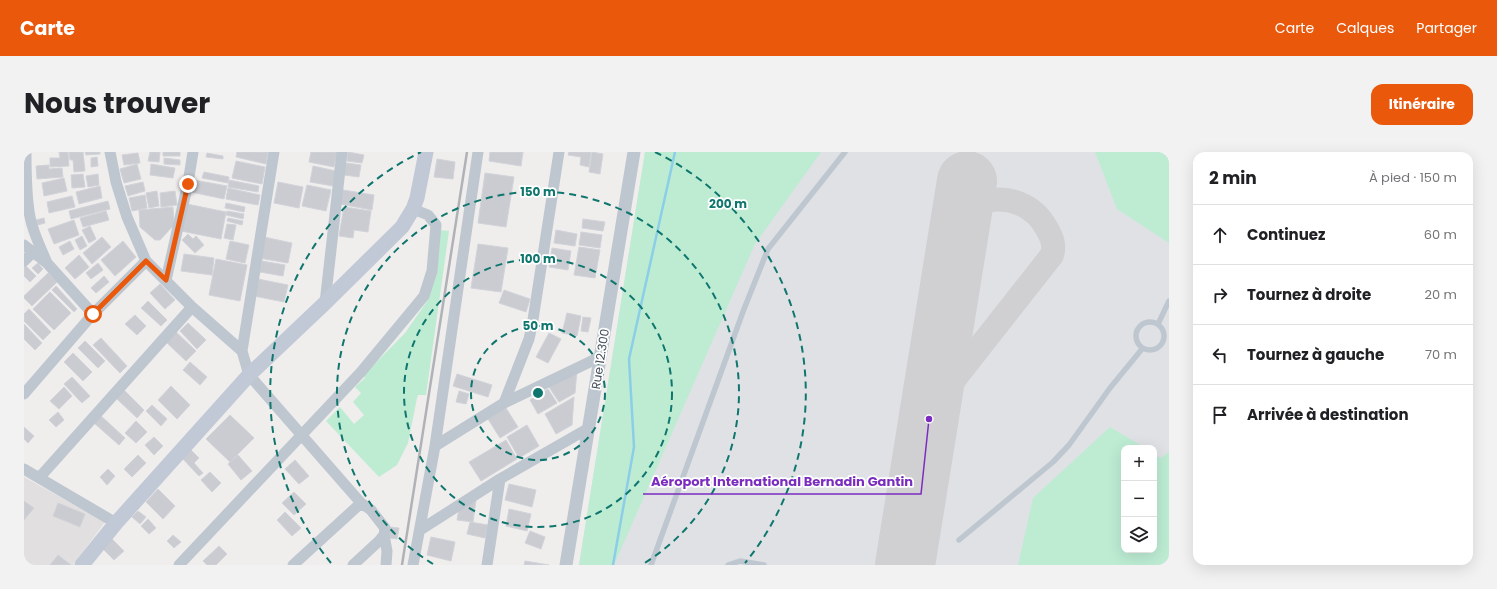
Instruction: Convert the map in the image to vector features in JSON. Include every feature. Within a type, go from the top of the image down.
[{"type":"main road","points":[[82,565],[116,522],[249,375],[326,303],[402,227],[413,209],[417,198],[426,152]]},
{"type":"street","points":[[26,152],[30,217],[37,240],[47,263]]},
{"type":"street","points":[[110,152],[116,182],[127,217],[146,261],[192,307],[242,351]]},
{"type":"street","points":[[166,280],[188,184],[193,152]]},
{"type":"street","points":[[274,152],[242,351],[249,375],[361,503],[370,510],[385,528],[384,535],[387,551],[386,565]]},
{"type":"street","points":[[326,303],[342,152]]},
{"type":"street","points":[[413,565],[435,446],[478,152]]},
{"type":"street","points":[[504,403],[529,339],[532,326],[560,152]]},
{"type":"street","name":"Rue 12.300","points":[[566,565],[634,152]]},
{"type":"street","points":[[179,565],[361,372],[424,296],[432,271],[436,226],[428,215],[413,209]]},
{"type":"street","points":[[24,261],[28,248],[47,263],[93,314]]},
{"type":"street","points":[[24,394],[93,314],[146,261]]},
{"type":"street","points":[[40,478],[192,307]]},
{"type":"street","points":[[435,446],[504,403],[600,357]]},
{"type":"street","points":[[420,530],[500,479],[589,428]]},
{"type":"street","points":[[24,469],[116,522]]},
{"type":"street","points":[[487,565],[500,479]]},
{"type":"street","points":[[293,565],[361,503]]},
{"type":"street","points":[[352,565],[384,535]]},
{"type":"lane","points":[[651,565],[744,309],[768,249],[845,152]]},
{"type":"lane","points":[[1158,324],[1169,301]]},
{"type":"lane","points":[[1147,322],[1158,324],[1163,330],[1164,337],[1162,344],[1157,349],[1149,351],[1142,349],[1136,340],[1138,329],[1142,324],[1147,322]]},
{"type":"lane","points":[[960,540],[1053,462],[1069,445],[1110,388],[1142,349]]},
{"type":"lane","points":[[728,565],[740,561],[764,565]]},
{"type":"shaded area","points":[[645,152],[1169,152],[1169,565],[579,565]]},
{"type":"shaded area","points":[[24,477],[105,522],[73,565],[24,565]]},
{"type":"green space","points":[[645,152],[821,152],[755,244],[614,565],[579,565]]},
{"type":"green space","points":[[1095,152],[1169,152],[1169,243],[1117,209]]},
{"type":"green space","points":[[439,230],[449,231],[426,395],[418,395],[408,443],[397,465],[379,477],[326,421],[340,407],[354,424],[364,415],[353,402],[361,393],[355,387],[365,378],[363,376],[405,333],[428,300],[437,256]]},
{"type":"green space","points":[[1110,427],[1140,445],[1121,445],[1121,553],[1157,553],[1157,456],[1161,458],[1169,452],[1169,565],[1018,565],[1033,498]]},
{"type":"building","points":[[59,152],[68,152],[69,166],[50,167],[50,158],[60,158]]},
{"type":"building","points":[[69,152],[83,152],[85,171],[74,172],[73,160],[70,160]]},
{"type":"building","points":[[85,152],[100,152],[100,154],[86,155]]},
{"type":"building","points":[[150,152],[160,152],[159,162],[148,161]]},
{"type":"building","points":[[163,152],[180,152],[180,156],[163,156]]},
{"type":"building","points":[[237,152],[268,152],[266,164],[236,157]]},
{"type":"building","points":[[311,152],[337,152],[334,167],[309,162]]},
{"type":"building","points":[[348,152],[364,155],[362,163],[347,161]]},
{"type":"building","points":[[490,152],[523,152],[521,166],[489,161]]},
{"type":"building","points":[[569,152],[591,152],[589,167],[580,165],[581,157],[568,155]]},
{"type":"building","points":[[592,152],[603,154],[600,174],[589,172]]},
{"type":"building","points":[[138,153],[140,163],[124,165],[122,155]]},
{"type":"building","points":[[207,153],[223,156],[223,159],[206,157]]},
{"type":"building","points":[[97,157],[98,166],[91,167],[91,158]]},
{"type":"building","points":[[164,158],[180,160],[180,165],[164,164]]},
{"type":"building","points":[[437,159],[455,162],[453,179],[434,177]]},
{"type":"building","points":[[236,161],[265,167],[262,184],[232,178]]},
{"type":"building","points":[[346,163],[361,165],[359,177],[344,175]]},
{"type":"building","points":[[137,164],[141,179],[124,183],[120,169]]},
{"type":"building","points":[[151,164],[175,168],[173,178],[150,175]]},
{"type":"building","points":[[49,165],[49,169],[62,168],[63,177],[37,179],[36,166]]},
{"type":"building","points":[[313,166],[336,171],[333,186],[310,182]]},
{"type":"building","points":[[204,172],[229,177],[228,183],[202,178]]},
{"type":"building","points":[[485,173],[514,177],[506,227],[478,223]]},
{"type":"building","points":[[83,174],[85,187],[72,188],[71,175]]},
{"type":"building","points":[[98,174],[99,185],[88,187],[86,176]]},
{"type":"building","points":[[64,178],[67,191],[44,196],[42,183]]},
{"type":"building","points":[[194,180],[227,186],[224,199],[191,192]]},
{"type":"building","points":[[229,180],[259,186],[258,192],[228,187]]},
{"type":"building","points":[[143,182],[145,191],[128,196],[125,186]]},
{"type":"building","points":[[278,182],[303,187],[299,208],[274,203]]},
{"type":"building","points":[[307,185],[331,190],[326,211],[302,206]]},
{"type":"building","points":[[100,186],[102,198],[79,204],[76,192]]},
{"type":"building","points":[[228,188],[260,195],[258,205],[226,199]]},
{"type":"building","points":[[343,190],[374,195],[372,210],[340,204]]},
{"type":"building","points":[[157,191],[159,206],[149,208],[146,193]]},
{"type":"building","points":[[175,191],[177,205],[161,207],[160,193]]},
{"type":"building","points":[[145,195],[147,208],[132,211],[129,198]]},
{"type":"building","points":[[72,196],[75,207],[49,213],[47,202]]},
{"type":"building","points":[[108,201],[110,209],[71,219],[69,211]]},
{"type":"building","points":[[226,203],[245,207],[244,212],[225,208]]},
{"type":"building","points":[[187,204],[226,212],[221,239],[181,231]]},
{"type":"building","points":[[173,207],[174,225],[160,240],[155,240],[140,227],[139,210]]},
{"type":"building","points":[[344,207],[371,211],[368,232],[354,230],[353,238],[339,236]]},
{"type":"building","points":[[106,211],[109,220],[83,227],[80,218]]},
{"type":"building","points":[[227,211],[244,214],[243,219],[226,215]]},
{"type":"building","points":[[44,218],[45,223],[38,225],[36,220]]},
{"type":"building","points":[[228,218],[243,221],[242,225],[227,221]]},
{"type":"building","points":[[583,219],[605,222],[603,231],[582,228]]},
{"type":"building","points":[[74,220],[79,235],[54,244],[48,229]]},
{"type":"building","points":[[227,224],[236,225],[233,240],[224,238]]},
{"type":"building","points":[[90,226],[96,239],[89,243],[82,230]]},
{"type":"building","points":[[556,230],[577,234],[575,246],[554,243]]},
{"type":"building","points":[[581,232],[602,235],[600,248],[579,245]]},
{"type":"building","points":[[188,234],[193,239],[196,236],[204,245],[195,253],[182,240]]},
{"type":"building","points":[[82,236],[87,246],[80,250],[75,240]]},
{"type":"building","points":[[102,237],[111,247],[92,264],[83,253]]},
{"type":"building","points":[[264,237],[292,243],[288,263],[259,258]]},
{"type":"building","points":[[70,241],[74,249],[63,255],[59,247]]},
{"type":"building","points":[[123,241],[136,257],[115,276],[101,260]]},
{"type":"building","points":[[230,241],[249,245],[245,263],[226,259]]},
{"type":"building","points":[[478,244],[508,248],[501,292],[471,288]]},
{"type":"building","points":[[579,247],[600,250],[595,278],[574,275]]},
{"type":"building","points":[[552,248],[571,251],[568,270],[549,267]]},
{"type":"building","points":[[184,254],[214,258],[212,275],[181,271]]},
{"type":"building","points":[[79,255],[89,267],[75,279],[65,268]]},
{"type":"building","points":[[216,259],[247,265],[240,301],[209,295]]},
{"type":"building","points":[[262,261],[285,265],[283,276],[260,272]]},
{"type":"building","points":[[38,263],[43,269],[38,274],[32,268]]},
{"type":"building","points":[[98,263],[103,270],[91,279],[86,273]]},
{"type":"building","points":[[24,264],[36,276],[30,282],[24,276]]},
{"type":"building","points":[[48,273],[57,282],[32,306],[24,298],[24,296]]},
{"type":"building","points":[[104,276],[109,282],[96,293],[91,288]]},
{"type":"building","points":[[258,279],[288,285],[284,302],[254,296]]},
{"type":"building","points":[[160,284],[175,300],[165,309],[150,293]]},
{"type":"building","points":[[56,286],[77,309],[74,312],[52,290]]},
{"type":"building","points":[[504,290],[530,299],[526,312],[499,303]]},
{"type":"building","points":[[50,292],[71,313],[54,330],[33,309]]},
{"type":"building","points":[[148,301],[167,320],[161,326],[141,308]]},
{"type":"building","points":[[29,309],[51,332],[43,340],[24,321],[24,314]]},
{"type":"building","points":[[567,313],[581,316],[577,336],[562,333]]},
{"type":"building","points":[[135,315],[146,326],[137,335],[125,324]]},
{"type":"building","points":[[583,317],[591,318],[588,332],[581,331]]},
{"type":"building","points":[[188,323],[206,340],[197,349],[180,331]]},
{"type":"building","points":[[24,324],[42,343],[35,350],[24,339]]},
{"type":"building","points":[[175,331],[196,351],[186,361],[165,341]]},
{"type":"building","points":[[549,333],[561,339],[548,363],[536,357]]},
{"type":"building","points":[[101,338],[127,366],[120,373],[93,345]]},
{"type":"building","points":[[85,341],[105,361],[98,368],[78,348]]},
{"type":"building","points":[[73,353],[92,372],[83,381],[64,362]]},
{"type":"building","points":[[190,362],[207,377],[200,385],[183,370]]},
{"type":"building","points":[[577,370],[575,393],[559,402],[549,387]]},
{"type":"building","points":[[457,374],[492,385],[488,397],[453,386]]},
{"type":"building","points":[[72,377],[90,396],[82,403],[64,384]]},
{"type":"building","points":[[171,386],[190,405],[177,419],[158,400]]},
{"type":"building","points":[[64,387],[72,396],[59,409],[50,401]]},
{"type":"building","points":[[548,389],[557,403],[538,414],[530,400]]},
{"type":"building","points":[[124,390],[144,410],[137,418],[116,398]]},
{"type":"building","points":[[459,391],[469,394],[466,404],[456,402]]},
{"type":"building","points":[[574,397],[572,425],[556,434],[545,414]]},
{"type":"building","points":[[152,405],[167,419],[161,426],[146,411]]},
{"type":"building","points":[[506,408],[518,427],[500,438],[488,419]]},
{"type":"building","points":[[58,412],[64,420],[56,427],[49,420]]},
{"type":"building","points":[[100,415],[125,438],[119,445],[94,423]]},
{"type":"building","points":[[230,415],[254,438],[230,462],[206,439]]},
{"type":"building","points":[[136,421],[147,432],[136,443],[125,433]]},
{"type":"building","points":[[527,425],[539,446],[519,458],[507,437]]},
{"type":"building","points":[[24,427],[34,436],[28,443],[24,439]]},
{"type":"building","points":[[154,437],[163,446],[154,455],[145,445]]},
{"type":"building","points":[[506,440],[517,459],[481,481],[469,462]]},
{"type":"building","points":[[190,449],[199,458],[194,463],[203,473],[199,476],[181,457]]},
{"type":"building","points":[[138,455],[146,463],[132,477],[124,469]]},
{"type":"building","points":[[238,455],[252,471],[241,480],[228,464]]},
{"type":"building","points":[[295,460],[309,476],[299,484],[285,469]]},
{"type":"building","points":[[108,469],[115,476],[107,485],[100,477]]},
{"type":"building","points":[[210,472],[221,483],[212,492],[201,480]]},
{"type":"building","points":[[509,484],[536,490],[532,507],[505,500]]},
{"type":"building","points":[[158,489],[175,506],[163,519],[146,502]]},
{"type":"building","points":[[294,492],[306,504],[294,515],[282,503]]},
{"type":"building","points":[[476,500],[473,522],[457,520],[459,508]]},
{"type":"building","points":[[24,501],[34,508],[24,520]]},
{"type":"building","points":[[58,503],[85,514],[80,527],[53,516]]},
{"type":"building","points":[[509,509],[531,514],[527,531],[506,526]]},
{"type":"building","points":[[138,511],[146,517],[140,524],[132,517]]},
{"type":"building","points":[[285,512],[301,528],[292,536],[277,520]]},
{"type":"building","points":[[148,519],[156,528],[149,534],[141,526]]},
{"type":"building","points":[[470,522],[488,525],[485,538],[467,534]]},
{"type":"building","points":[[390,527],[399,528],[397,539],[389,538]]},
{"type":"building","points":[[530,531],[545,537],[541,549],[525,543]]},
{"type":"building","points":[[173,535],[181,542],[174,548],[167,541]]},
{"type":"building","points":[[431,537],[455,542],[451,561],[427,555]]},
{"type":"building","points":[[111,538],[124,551],[114,560],[101,547]]},
{"type":"building","points":[[219,546],[227,554],[216,565],[207,565],[203,561]]},
{"type":"building","points":[[58,555],[71,565],[50,565]]},
{"type":"building","points":[[525,561],[549,565],[524,565]]},
{"type":"waterway","points":[[613,565],[634,447],[629,359],[675,152]]},
{"type":"taxiway","points":[[929,419],[935,405],[942,395],[1052,255],[1053,245],[1050,235],[1035,213],[1020,204],[1003,200],[985,201],[969,208],[955,219],[944,235],[939,254],[940,271],[948,298]]},
{"type":"runway","points":[[905,565],[967,181]]},
{"type":"railway","points":[[402,565],[467,152]]},
{"type":"place","name":"Aéroport International Bernadin Gantin","points":[[929,419]]},
{"type":"route","points":[[93,314],[146,261],[166,280],[188,184]]}]
